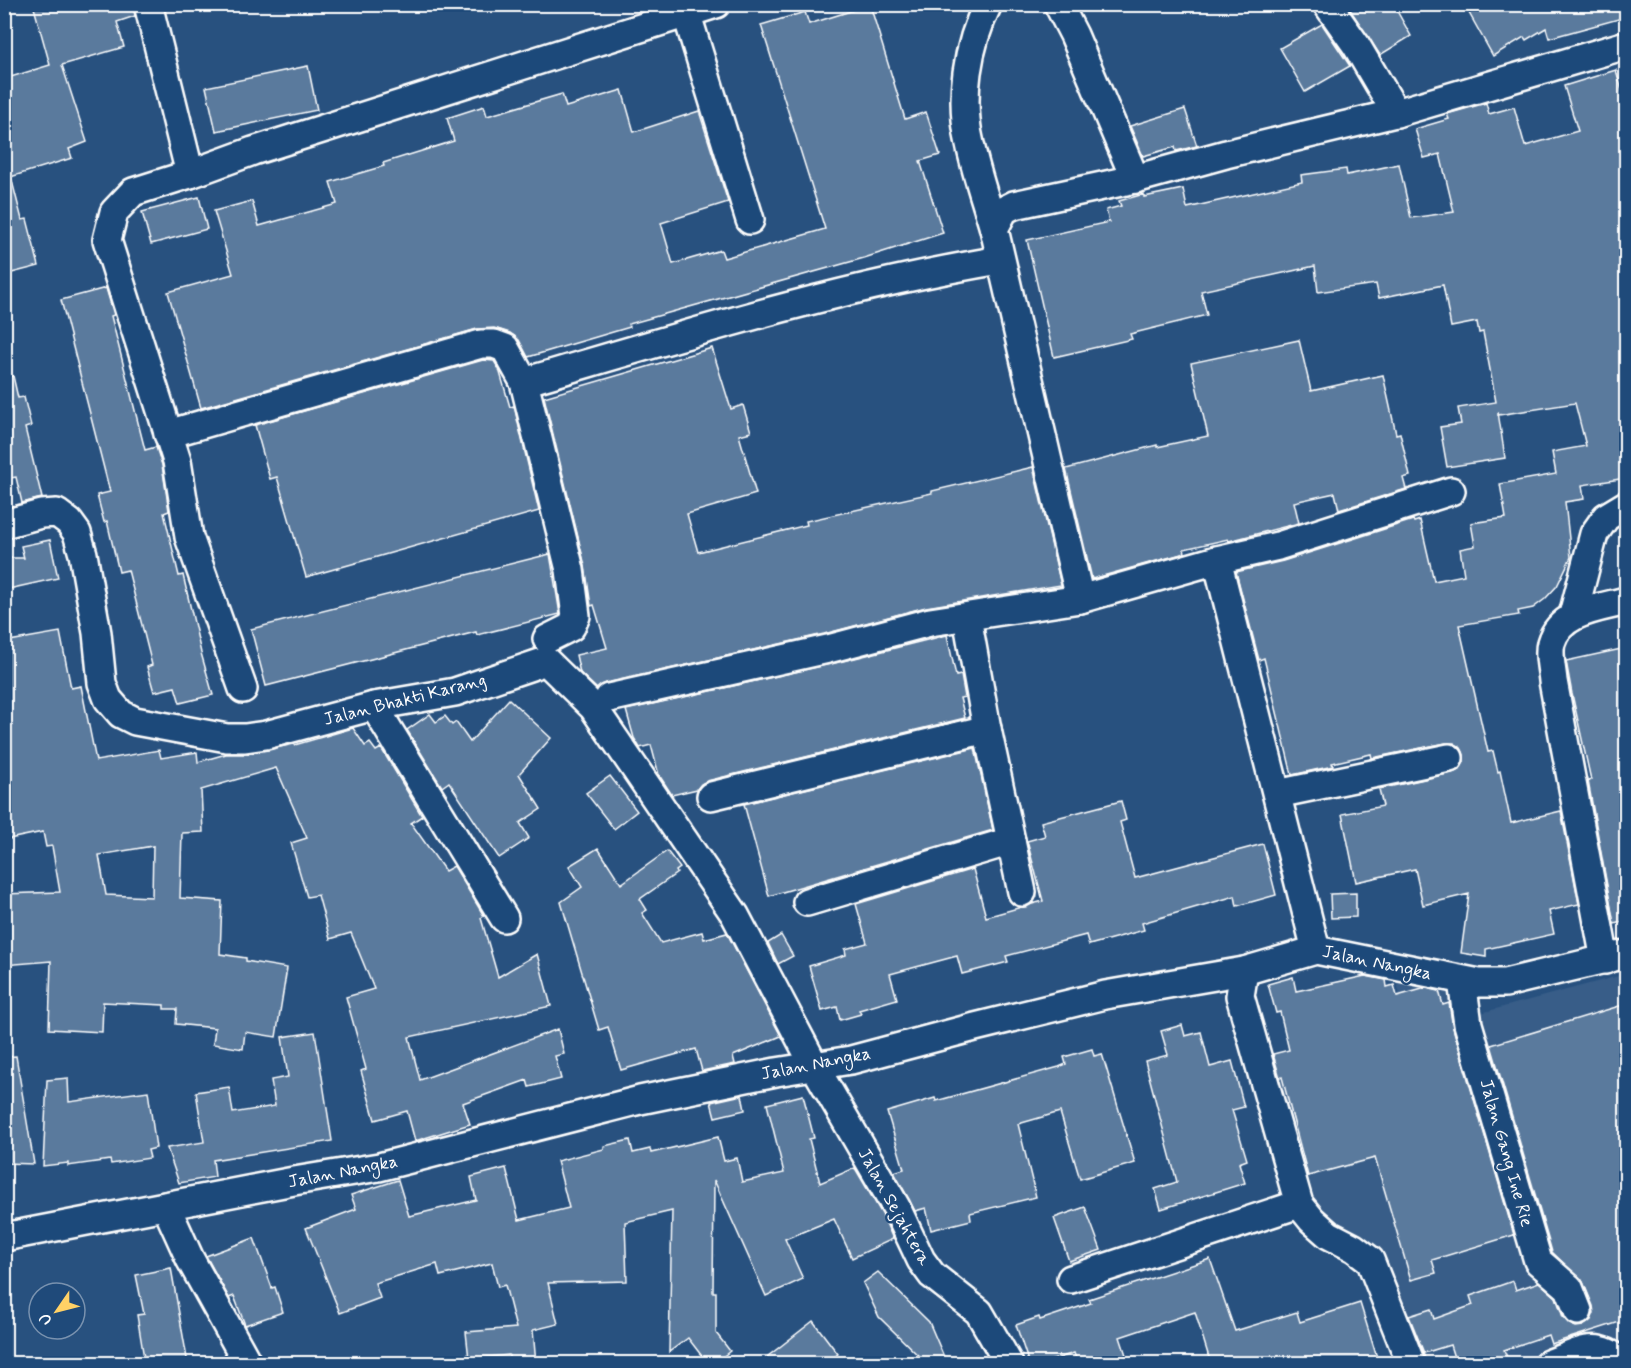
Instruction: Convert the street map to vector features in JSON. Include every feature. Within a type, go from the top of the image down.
[{"type":"street","points":[[148,4],[190,174]]},
{"type":"street","points":[[243,689],[189,537],[177,461],[107,240],[114,212],[133,192],[253,151],[716,4]]},
{"type":"street","points":[[987,4],[969,50],[966,76],[969,142],[994,229],[1080,600]]},
{"type":"street","points":[[1058,4],[1074,35],[1136,179]]},
{"type":"street","points":[[1327,4],[1356,45],[1396,113]]},
{"type":"street","points":[[687,15],[750,220]]},
{"type":"street","points":[[994,229],[1004,210],[1014,205],[1136,179],[1226,154],[1396,113],[1626,45]]},
{"type":"street","points":[[524,382],[768,311],[950,268],[1000,260]]},
{"type":"street","points":[[168,434],[481,344],[494,344],[505,348],[524,382],[570,570],[576,616],[571,627],[546,639]]},
{"type":"street","points":[[609,698],[817,652],[930,622],[1080,600],[1278,546],[1451,491]]},
{"type":"street","points":[[1573,615],[1594,534],[1606,517],[1626,505]]},
{"type":"street","name":"Jalan Bhakti Karang","points":[[4,524],[41,514],[57,513],[69,522],[77,533],[97,633],[102,683],[108,699],[121,714],[135,721],[227,738],[266,735],[374,706],[455,692],[546,661],[593,707],[735,915],[815,1067]]},
{"type":"street","points":[[1217,561],[1316,950]]},
{"type":"street","points":[[1616,957],[1552,671],[1552,641],[1565,621],[1573,615],[1626,601]]},
{"type":"street","points":[[967,617],[987,729],[1022,892]]},
{"type":"street","points":[[374,706],[504,918]]},
{"type":"street","points":[[711,796],[987,729]]},
{"type":"street","points":[[1277,794],[1449,758]]},
{"type":"street","points":[[807,902],[1011,841]]},
{"type":"street","name":"Jalan Nangka","points":[[4,1237],[379,1167],[640,1100],[776,1072],[851,1060],[1105,995],[1244,971],[1316,950],[1479,983],[1505,983],[1616,957]]},
{"type":"street","points":[[1244,971],[1240,996],[1299,1204],[1329,1235],[1354,1248],[1370,1260],[1412,1364]]},
{"type":"street","name":"Jalan Gang Ine Rie","points":[[1462,981],[1468,1024],[1538,1261],[1569,1288],[1578,1311]]},
{"type":"street","name":"Jalan Sejahtera","points":[[815,1067],[896,1207],[921,1260],[932,1275],[979,1312],[1009,1364]]},
{"type":"street","points":[[1071,1279],[1299,1204]]},
{"type":"street","points":[[166,1206],[190,1259],[248,1364]]},
{"type":"street","points":[[1548,1364],[1595,1348],[1613,1354],[1623,1364]]},
{"type":"shaded area","points":[[1626,974],[1626,1355],[1611,1335],[1591,1339],[1520,1363],[1419,1363],[1383,1255],[1322,1209],[1303,1183],[1278,1080],[1414,1046],[1395,976],[1452,990],[1477,1014]]},
{"type":"building","points":[[33,4],[133,4],[135,16],[117,22],[124,47],[62,65],[87,142],[69,149],[72,158],[4,179],[4,79],[50,65]]},
{"type":"building","points":[[1355,4],[1393,4],[1411,36],[1380,55],[1349,8]]},
{"type":"building","points":[[1464,4],[1626,4],[1626,17],[1549,38],[1546,28],[1526,40],[1524,37],[1493,56]]},
{"type":"building","points":[[870,5],[905,119],[926,112],[940,155],[920,161],[943,233],[864,258],[629,324],[630,327],[528,357],[519,340],[510,333],[494,328],[477,329],[201,408],[168,292],[233,274],[214,211],[252,201],[259,226],[337,204],[330,182],[454,141],[447,118],[484,106],[487,116],[562,94],[566,107],[622,90],[634,132],[699,111],[728,202],[661,223],[673,264],[721,250],[724,258],[825,229],[761,25],[805,12],[809,24]]},
{"type":"building","points":[[1322,24],[1350,66],[1305,92],[1280,48]]},
{"type":"building","points":[[308,66],[317,110],[216,131],[206,87]]},
{"type":"building","points":[[1616,70],[1626,104],[1626,427],[1624,428],[1626,478],[1582,485],[1584,499],[1565,502],[1571,557],[1557,586],[1545,599],[1533,608],[1518,611],[1519,615],[1459,625],[1488,752],[1493,751],[1498,772],[1500,771],[1511,823],[1561,811],[1579,904],[1549,911],[1554,934],[1486,949],[1486,957],[1461,953],[1469,894],[1423,905],[1415,869],[1356,882],[1342,814],[1383,806],[1379,789],[1459,770],[1464,762],[1461,748],[1454,743],[1446,743],[1372,758],[1371,754],[1332,763],[1333,766],[1292,775],[1264,658],[1259,660],[1236,572],[1283,561],[1413,520],[1414,522],[1420,520],[1434,581],[1464,575],[1460,549],[1475,546],[1471,523],[1506,518],[1500,484],[1556,474],[1552,452],[1586,446],[1575,403],[1498,415],[1505,458],[1447,467],[1440,427],[1461,424],[1458,408],[1496,402],[1483,332],[1479,333],[1477,322],[1451,327],[1443,285],[1379,298],[1376,284],[1318,292],[1315,266],[1201,291],[1207,315],[1130,334],[1132,339],[1054,357],[1027,240],[1109,222],[1106,210],[1121,206],[1119,201],[1144,194],[1144,197],[1183,189],[1187,208],[1302,182],[1301,175],[1346,169],[1347,175],[1399,164],[1411,218],[1454,212],[1440,154],[1424,158],[1415,129],[1449,119],[1447,114],[1486,103],[1489,114],[1514,107],[1525,146],[1578,131],[1564,86]]},
{"type":"building","points":[[1185,109],[1197,146],[1176,151],[1175,147],[1143,156],[1130,126]]},
{"type":"building","points":[[12,181],[22,220],[27,219],[39,266],[4,275],[4,182]]},
{"type":"building","points":[[199,197],[207,229],[151,244],[142,212]]},
{"type":"building","points":[[106,288],[145,450],[156,447],[162,465],[169,511],[164,513],[179,576],[183,575],[213,695],[180,703],[175,687],[154,692],[147,667],[152,665],[128,570],[119,572],[107,521],[104,522],[97,495],[110,492],[61,300]]},
{"type":"building","points":[[1299,340],[1311,391],[1383,375],[1396,434],[1400,433],[1410,476],[1403,478],[1406,489],[1339,510],[1335,493],[1294,502],[1299,523],[1229,541],[1228,539],[1184,549],[1185,553],[1092,579],[1066,469],[1157,445],[1157,447],[1208,436],[1191,363]]},
{"type":"building","points":[[712,348],[731,409],[743,405],[751,432],[739,435],[756,494],[687,514],[698,552],[807,525],[806,521],[932,493],[932,491],[1033,467],[1061,585],[926,607],[824,634],[606,683],[597,689],[580,673],[576,655],[607,648],[594,605],[591,606],[585,566],[544,397]]},
{"type":"building","points":[[483,360],[494,361],[499,369],[510,407],[514,406],[539,511],[306,577],[277,477],[270,479],[255,425]]},
{"type":"building","points":[[13,376],[18,398],[24,397],[31,426],[25,428],[42,498],[22,503],[16,477],[4,479],[4,377]]},
{"type":"building","points":[[50,540],[58,578],[4,590],[4,558],[24,558],[21,546]]},
{"type":"building","points":[[550,554],[560,614],[477,635],[476,632],[266,686],[251,629]]},
{"type":"building","points":[[60,632],[71,688],[81,686],[96,761],[159,750],[161,758],[197,752],[198,762],[226,754],[247,754],[295,745],[353,728],[365,746],[370,743],[376,751],[381,748],[422,816],[411,823],[445,871],[454,866],[484,916],[481,918],[498,977],[537,954],[551,1006],[409,1037],[420,1080],[558,1029],[564,1054],[555,1056],[561,1079],[529,1087],[527,1080],[463,1103],[470,1124],[415,1141],[407,1111],[375,1120],[361,1071],[366,1069],[346,997],[374,989],[351,933],[330,939],[318,895],[307,897],[291,843],[307,838],[276,768],[201,790],[203,832],[182,833],[180,898],[222,901],[220,954],[287,968],[276,1037],[245,1032],[243,1049],[213,1044],[215,1028],[176,1024],[177,1009],[164,1009],[164,1005],[103,1002],[102,1032],[49,1029],[51,961],[4,965],[4,894],[60,892],[52,846],[46,847],[43,832],[4,840],[4,642]],"holes":[[[153,846],[152,897],[106,895],[99,855]]]},
{"type":"building","points":[[947,635],[956,676],[961,675],[965,697],[960,698],[965,718],[707,781],[697,789],[672,795],[659,775],[651,745],[640,748],[634,738],[626,710],[831,664]]},
{"type":"building","points":[[1626,648],[1626,921],[1614,924],[1588,781],[1591,780],[1566,661]]},
{"type":"building","points":[[509,699],[551,738],[519,774],[541,809],[520,823],[529,838],[499,858],[449,782],[442,787],[407,730],[430,714],[436,722],[445,716],[452,725],[456,722],[470,742]]},
{"type":"building","points":[[975,748],[993,830],[769,896],[744,804]]},
{"type":"building","points":[[610,776],[637,811],[614,829],[586,793]]},
{"type":"building","points":[[1121,801],[1126,820],[1120,822],[1135,878],[1263,844],[1276,895],[1237,906],[1235,896],[1142,923],[1144,930],[1089,945],[1086,935],[1006,956],[1008,962],[962,974],[957,956],[890,974],[897,999],[859,1010],[861,1014],[840,1020],[837,1007],[822,1011],[809,966],[846,955],[845,949],[867,943],[856,904],[973,869],[986,917],[1043,901],[1027,841],[1045,836],[1041,822]]},
{"type":"building","points":[[598,848],[621,884],[667,851],[680,868],[676,871],[677,873],[640,899],[647,910],[642,913],[661,943],[702,932],[704,939],[727,933],[781,1036],[733,1056],[735,1064],[702,1071],[696,1049],[621,1070],[608,1027],[599,1030],[561,902],[582,887],[569,866]]},
{"type":"building","points":[[1356,893],[1356,917],[1331,918],[1330,894]]},
{"type":"building","points":[[781,935],[793,956],[778,964],[768,943]]},
{"type":"building","points":[[1365,976],[1386,980],[1387,987],[1394,985],[1397,996],[1426,988],[1439,991],[1443,1005],[1449,1003],[1453,1028],[1514,1235],[1432,1260],[1436,1273],[1411,1280],[1375,1158],[1308,1176],[1282,1077],[1280,1078],[1273,1054],[1289,1050],[1280,1012],[1276,1013],[1268,984],[1293,977],[1296,991]]},
{"type":"building","points":[[1626,1004],[1626,1320],[1551,1344],[1548,1335],[1504,1350],[1507,1357],[1489,1364],[1456,1364],[1450,1345],[1424,1353],[1409,1316],[1431,1309],[1434,1319],[1473,1305],[1470,1296],[1513,1281],[1516,1290],[1539,1282],[1556,1297],[1563,1317],[1569,1324],[1576,1327],[1583,1326],[1591,1320],[1594,1313],[1593,1306],[1583,1282],[1552,1252],[1491,1045]]},
{"type":"building","points":[[1182,1025],[1185,1036],[1201,1032],[1210,1067],[1232,1061],[1244,1107],[1232,1110],[1247,1160],[1239,1163],[1245,1183],[1161,1209],[1155,1189],[1177,1182],[1145,1061],[1168,1055],[1161,1031]]},
{"type":"building","points":[[315,1032],[332,1141],[213,1160],[215,1177],[179,1183],[167,1148],[204,1142],[196,1092],[229,1087],[233,1113],[275,1106],[271,1080],[288,1077],[282,1037]]},
{"type":"building","points":[[1092,1049],[1094,1056],[1102,1054],[1135,1163],[1080,1179],[1060,1112],[1018,1124],[1036,1197],[970,1213],[971,1220],[931,1230],[926,1208],[915,1211],[894,1172],[904,1169],[887,1112],[1059,1067],[1066,1064],[1064,1057]]},
{"type":"building","points":[[16,1056],[34,1164],[4,1163],[4,1057]]},
{"type":"building","points":[[68,1078],[69,1102],[148,1091],[156,1148],[148,1150],[150,1158],[111,1164],[110,1160],[68,1166],[68,1163],[43,1166],[47,1080]]},
{"type":"building","points":[[742,1095],[745,1110],[715,1117],[711,1102]]},
{"type":"building","points":[[803,1095],[814,1138],[809,1139],[820,1183],[855,1168],[882,1214],[893,1239],[852,1258],[834,1219],[785,1239],[803,1279],[766,1296],[714,1180],[713,1292],[716,1292],[716,1333],[730,1351],[714,1364],[708,1364],[688,1338],[669,1352],[672,1211],[625,1222],[627,1281],[548,1283],[558,1324],[533,1330],[536,1364],[509,1364],[509,1355],[469,1359],[466,1332],[516,1328],[505,1285],[498,1287],[492,1263],[440,1276],[437,1264],[375,1283],[380,1298],[340,1313],[306,1228],[356,1209],[351,1195],[398,1180],[409,1216],[476,1200],[471,1177],[506,1168],[519,1220],[569,1208],[557,1161],[630,1140],[633,1153],[650,1149],[651,1153],[718,1137],[724,1161],[737,1158],[742,1182],[784,1173],[767,1104]]},
{"type":"building","points":[[1085,1207],[1101,1250],[1069,1261],[1054,1218]]},
{"type":"building","points":[[254,1238],[283,1312],[245,1325],[234,1296],[229,1298],[206,1256]]},
{"type":"building","points":[[1210,1259],[1235,1331],[1297,1312],[1300,1322],[1360,1303],[1379,1364],[1211,1364],[1195,1312],[1120,1337],[1129,1364],[1078,1364],[1074,1353],[1041,1364],[1029,1364],[1016,1325],[1039,1317],[1040,1320],[1091,1303],[1089,1299]]},
{"type":"building","points":[[171,1268],[188,1364],[145,1364],[137,1315],[144,1314],[136,1275]]},
{"type":"building","points":[[878,1272],[929,1322],[947,1364],[927,1364],[879,1317],[863,1283]]},
{"type":"building","points":[[813,1321],[838,1354],[826,1364],[758,1364]]}]
